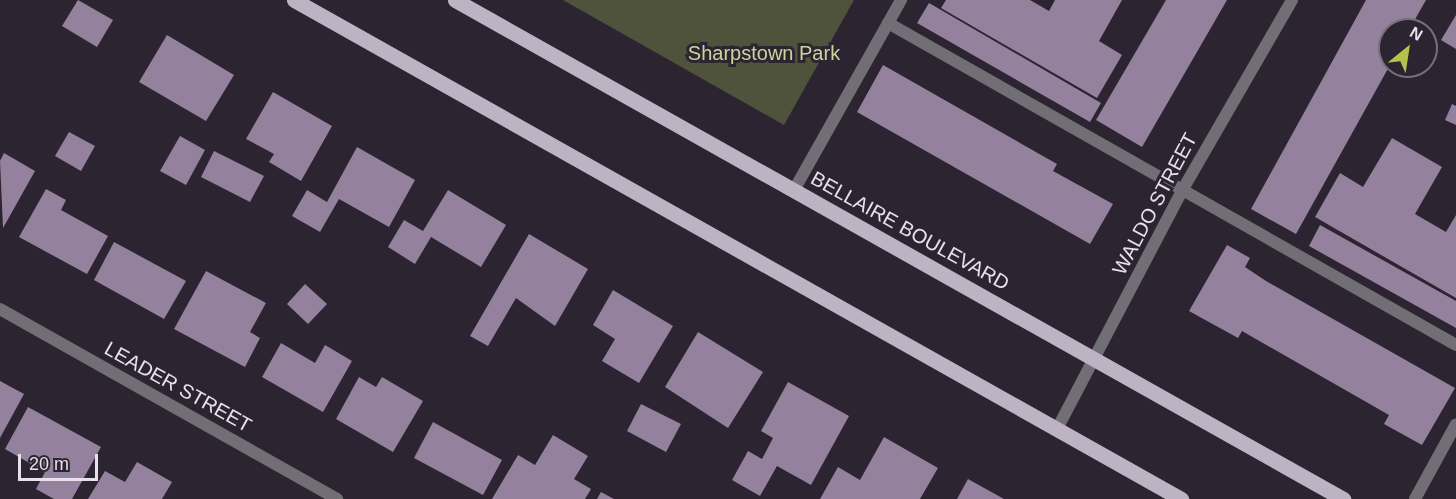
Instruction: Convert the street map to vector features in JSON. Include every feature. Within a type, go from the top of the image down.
[{"type":"main road","points":[[294,0],[1181,499]]},
{"type":"main road","name":"BELLAIRE BOULEVARD","points":[[455,0],[1343,499]]},
{"type":"street","points":[[794,190],[901,0]]},
{"type":"street","name":"WALDO STREET","points":[[1057,429],[1183,189],[1292,0]]},
{"type":"street","points":[[888,23],[1456,345]]},
{"type":"street","name":"LEADER STREET","points":[[0,309],[337,499]]},
{"type":"street","points":[[1415,499],[1456,424]]},
{"type":"green space","name":"Sharpstown Park","points":[[563,0],[854,0],[784,125]]},
{"type":"building","points":[[78,0],[113,20],[97,47],[62,26]]},
{"type":"building","points":[[946,0],[1030,0],[1049,11],[1055,0],[1122,0],[1099,41],[1122,55],[1097,98],[941,8]]},
{"type":"building","points":[[1166,0],[1227,0],[1142,147],[1096,120]]},
{"type":"building","points":[[1366,0],[1426,0],[1416,18],[1378,18],[1378,78],[1383,78],[1296,234],[1251,209]]},
{"type":"building","points":[[929,3],[1101,103],[1090,122],[917,23]]},
{"type":"building","points":[[1456,15],[1456,49],[1441,40]]},
{"type":"building","points":[[167,35],[234,75],[206,121],[139,82]]},
{"type":"building","points":[[883,65],[1057,164],[1053,171],[1113,204],[1090,244],[857,112]]},
{"type":"building","points":[[273,92],[332,126],[301,181],[269,162],[274,154],[246,139]]},
{"type":"building","points":[[1452,104],[1456,106],[1456,125],[1445,120]]},
{"type":"building","points":[[69,132],[95,146],[81,171],[55,156]]},
{"type":"building","points":[[180,136],[205,150],[186,185],[160,171]]},
{"type":"building","points":[[1392,138],[1442,167],[1415,214],[1446,232],[1456,215],[1456,298],[1315,217],[1340,173],[1363,187]]},
{"type":"building","points":[[357,147],[415,180],[389,227],[339,199],[320,232],[292,216],[307,190],[327,202]]},
{"type":"building","points":[[214,151],[264,176],[250,202],[201,177]]},
{"type":"building","points":[[4,153],[35,171],[3,228],[0,161]]},
{"type":"building","points":[[46,189],[66,200],[61,210],[108,236],[87,274],[19,237]]},
{"type":"building","points":[[448,190],[506,225],[481,267],[431,237],[415,264],[388,247],[404,220],[423,231]]},
{"type":"building","points":[[1320,225],[1456,301],[1456,328],[1309,246]]},
{"type":"building","points":[[529,234],[588,269],[555,326],[516,298],[488,346],[470,336]]},
{"type":"building","points":[[114,242],[186,281],[164,319],[94,280]]},
{"type":"building","points":[[1227,245],[1250,258],[1245,267],[1266,281],[1455,388],[1422,445],[1384,424],[1389,415],[1242,331],[1238,338],[1189,311]]},
{"type":"building","points":[[206,271],[266,303],[250,332],[260,338],[245,367],[174,329]]},
{"type":"building","points":[[305,284],[327,304],[308,324],[287,304]]},
{"type":"building","points":[[613,290],[673,326],[639,383],[602,361],[615,339],[593,325]]},
{"type":"building","points":[[698,332],[763,372],[728,428],[665,387]]},
{"type":"building","points":[[281,343],[315,363],[325,345],[352,361],[323,412],[262,377]]},
{"type":"building","points":[[359,377],[376,387],[382,377],[423,401],[393,452],[336,419]]},
{"type":"building","points":[[0,381],[24,394],[0,438]]},
{"type":"building","points":[[788,382],[849,416],[811,485],[777,466],[760,496],[732,480],[748,451],[762,459],[773,438],[761,431]]},
{"type":"building","points":[[641,404],[681,424],[666,452],[627,431]]},
{"type":"building","points":[[28,407],[101,447],[72,499],[54,499],[36,489],[45,472],[5,449]]},
{"type":"building","points":[[433,422],[502,460],[483,495],[414,458]]},
{"type":"building","points":[[553,435],[588,456],[574,479],[591,489],[585,499],[492,499],[518,455],[535,465]]},
{"type":"building","points":[[884,437],[938,468],[920,499],[820,499],[838,467],[860,480]]},
{"type":"building","points":[[137,462],[172,482],[162,499],[88,499],[105,471],[125,482]]},
{"type":"building","points":[[968,479],[1004,499],[957,499]]},
{"type":"building","points":[[601,492],[614,499],[597,499]]}]
